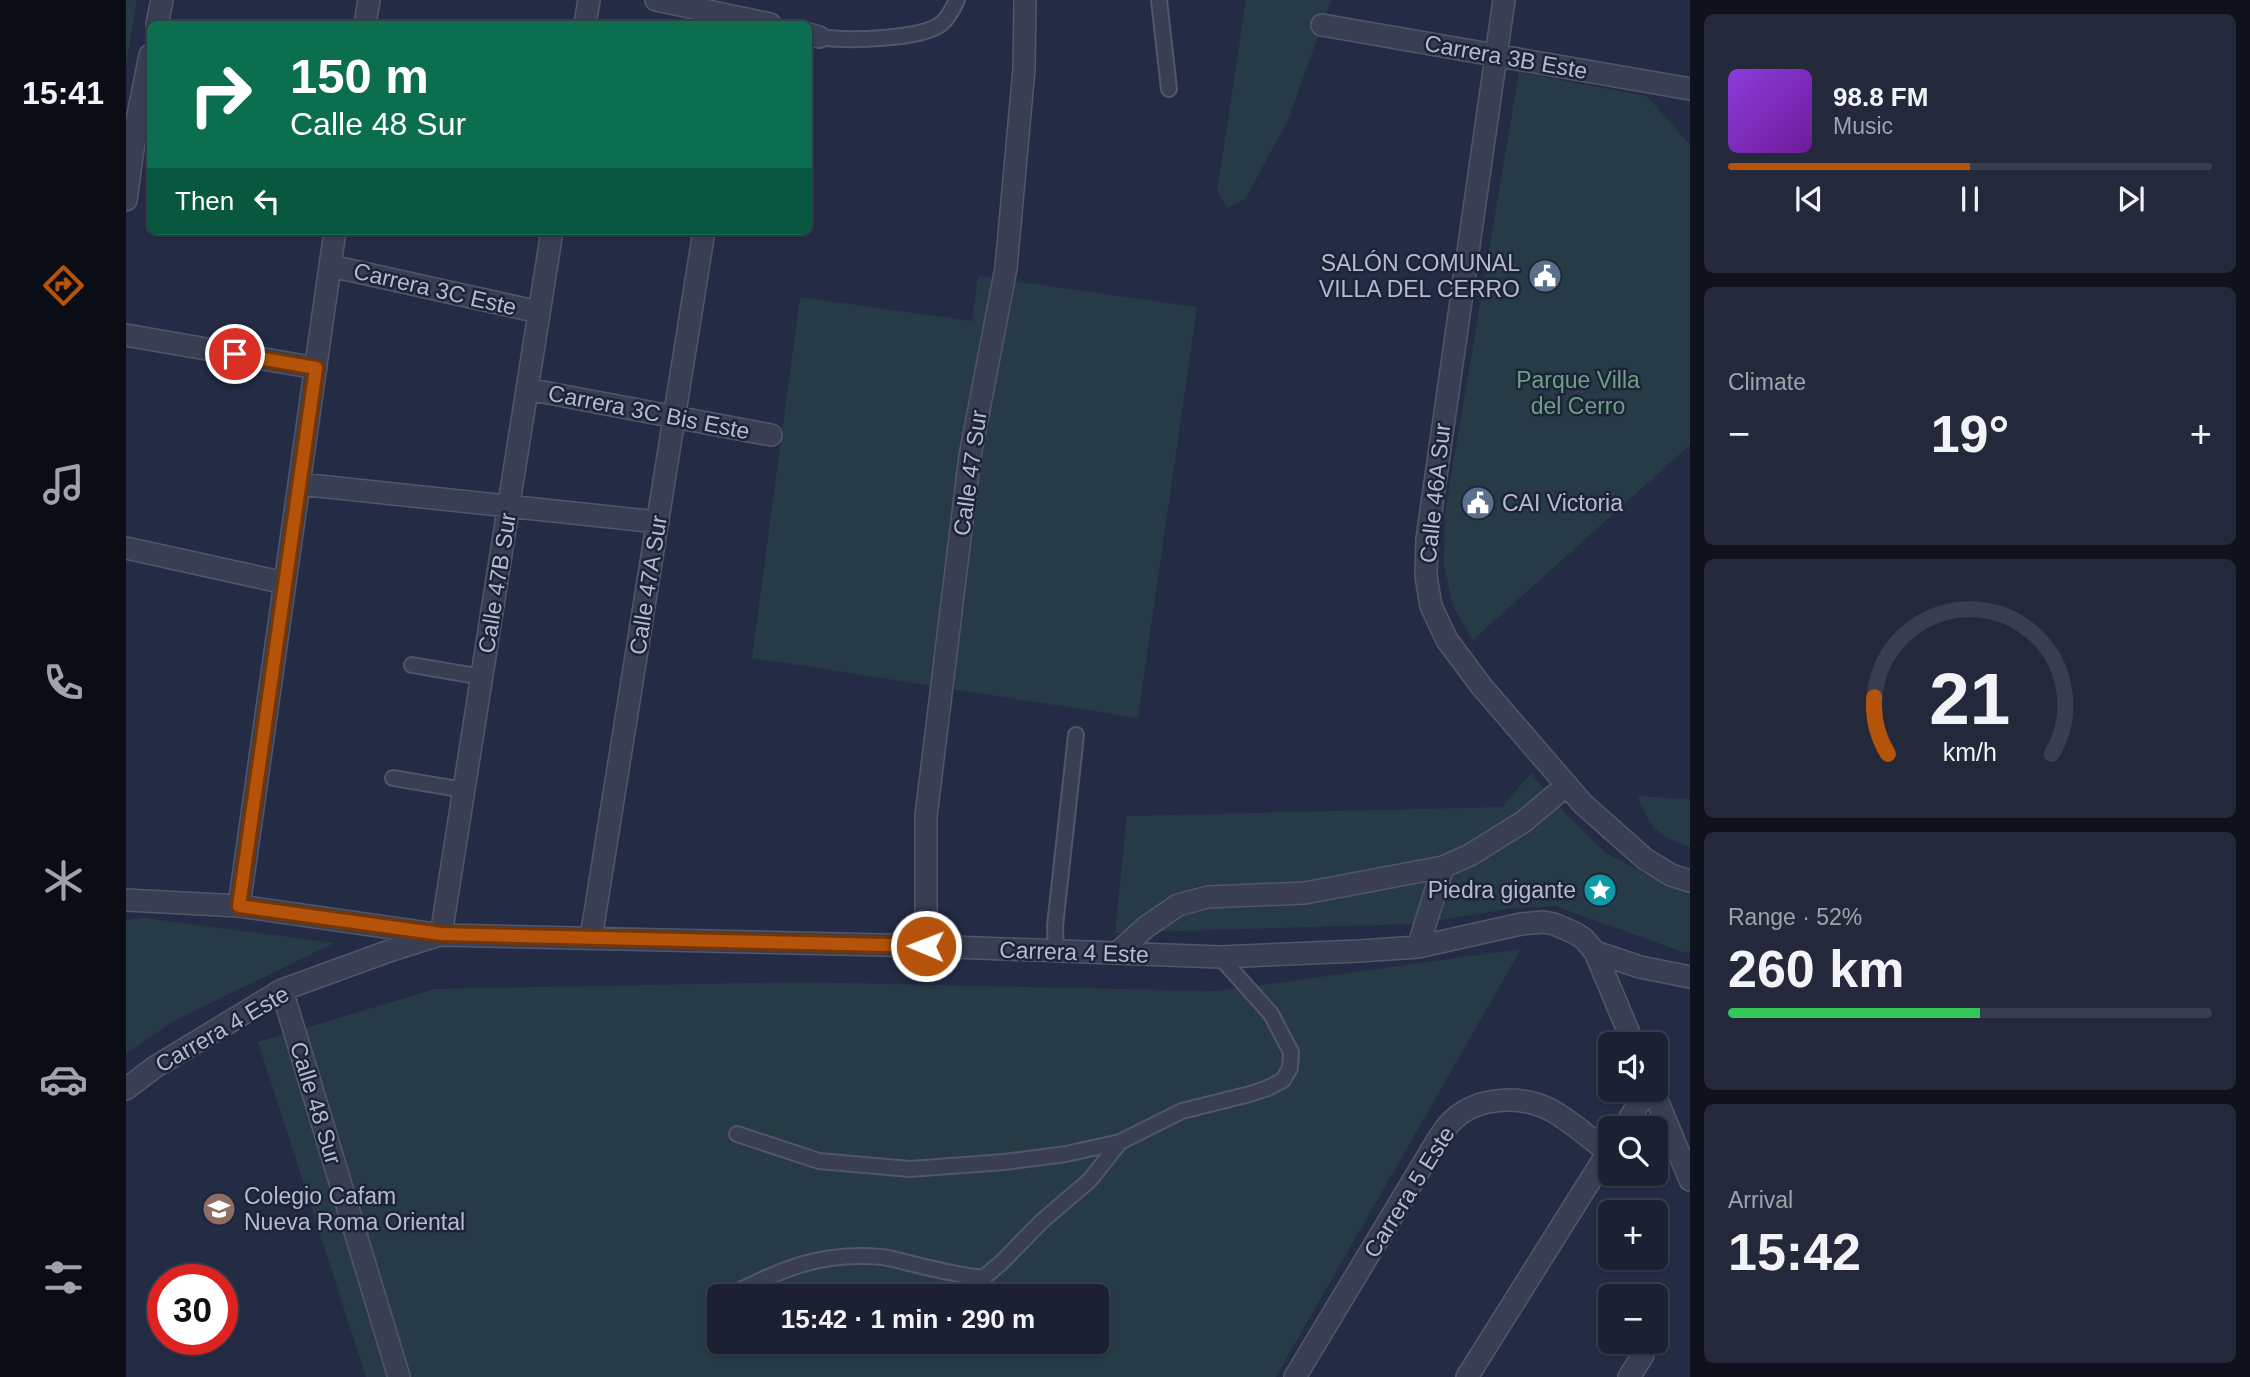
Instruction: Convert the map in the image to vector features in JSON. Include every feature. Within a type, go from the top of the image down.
[{"type":"street","points":[[158,21],[162,0]]},
{"type":"street","points":[[366,21],[369,0]]},
{"type":"street","points":[[586,21],[589,0]]},
{"type":"street","points":[[656,0],[740,14],[761,21]]},
{"type":"street","name":"Calle 47 Sur","points":[[926,946],[926,816],[970,456],[1006,268],[1024,69],[1025,0]]},
{"type":"street","name":"Calle 46A Sur","points":[[1504,0],[1428,527],[1426,576],[1431,606],[1447,640],[1482,687],[1583,804],[1645,859],[1671,875],[1690,881]]},
{"type":"street","name":"Carrera 3B Este","points":[[1322,25],[1690,89]]},
{"type":"street","points":[[126,200],[144,121],[147,88]]},
{"type":"street","points":[[239,906],[335,235]]},
{"type":"street","name":"Calle 47B Sur","points":[[441,934],[551,235]]},
{"type":"street","name":"Calle 47A Sur","points":[[591,938],[703,235]]},
{"type":"street","name":"Carrera 3C Este","points":[[331,266],[539,312]]},
{"type":"street","points":[[126,335],[316,368]]},
{"type":"street","name":"Carrera 3C Bis Este","points":[[527,389],[771,435]]},
{"type":"street","points":[[300,484],[658,522]]},
{"type":"street","points":[[126,548],[285,583]]},
{"type":"street","points":[[1117,953],[1146,927],[1178,905],[1188,902],[1208,897],[1304,893],[1443,867],[1470,855],[1523,822],[1567,785]]},
{"type":"street","points":[[1418,947],[1443,867]]},
{"type":"street","name":"Carrera 4 Este","points":[[126,900],[239,906],[441,934],[926,946],[1220,957],[1418,947],[1521,924],[1543,922],[1575,933],[1595,952],[1640,967],[1690,977]]},
{"type":"street","name":"Carrera 4 Este","points":[[126,1089],[155,1067],[282,990],[441,934]]},
{"type":"street","points":[[1595,952],[1629,1032]]},
{"type":"street","name":"Calle 48 Sur","points":[[282,990],[399,1377]]},
{"type":"street","name":"Carrera 5 Este","points":[[1295,1377],[1451,1122],[1471,1109],[1496,1100],[1526,1101],[1555,1112],[1598,1142]]},
{"type":"street","points":[[1658,1102],[1690,1180]]},
{"type":"street","points":[[1467,1377],[1598,1168]]},
{"type":"street","points":[[1629,1377],[1643,1355]]},
{"type":"lane","points":[[814,35],[861,40],[922,32],[941,24],[957,0]]},
{"type":"lane","points":[[1159,0],[1169,89]]},
{"type":"lane","points":[[412,665],[482,677]]},
{"type":"lane","points":[[1056,952],[1055,926],[1076,735]]},
{"type":"lane","points":[[393,778],[464,790]]},
{"type":"lane","points":[[737,1134],[819,1161],[909,1169],[1004,1162],[1054,1156],[1120,1142],[1182,1111],[1268,1088],[1283,1080],[1290,1068],[1291,1052],[1271,1014],[1220,957]]},
{"type":"lane","points":[[753,1284],[812,1260],[845,1256],[884,1257],[983,1278],[1042,1221],[1090,1180],[1120,1142]]},
{"type":"green space","points":[[126,0],[137,0],[126,65]]},
{"type":"green space","points":[[1246,0],[1331,0],[1288,120],[1246,198],[1228,208],[1217,192]]},
{"type":"green space","name":"Parque Villa del Cerro","points":[[1519,72],[1647,96],[1690,145],[1690,445],[1473,640],[1453,606],[1444,566],[1445,512]]},
{"type":"green space","points":[[978,276],[1197,307],[1138,718],[752,658],[800,297],[972,321]]},
{"type":"green space","points":[[1531,773],[1569,817],[1606,853],[1670,887],[1690,891],[1690,953],[1555,906],[1515,908],[1415,924],[1115,933],[1127,816],[1502,807]]},
{"type":"green space","points":[[1638,796],[1690,799],[1690,847],[1662,835],[1646,816]]},
{"type":"green space","points":[[146,918],[334,943],[172,1022],[126,1054],[126,920]]},
{"type":"green space","points":[[1521,949],[1276,1377],[366,1377],[258,1042],[435,989],[800,982],[1217,991]]},
{"type":"place","name":"SALÓN COMUNAL VILLA DEL CERRO","points":[[1545,276]]},
{"type":"place","name":"CAI Victoria","points":[[1478,503]]},
{"type":"place","name":"Piedra gigante","points":[[1600,890]]},
{"type":"place","name":"Colegio Cafam Nueva Roma Oriental","points":[[219,1209]]},
{"type":"route","points":[[235,354],[316,368],[239,906],[441,934],[926,946]]}]
